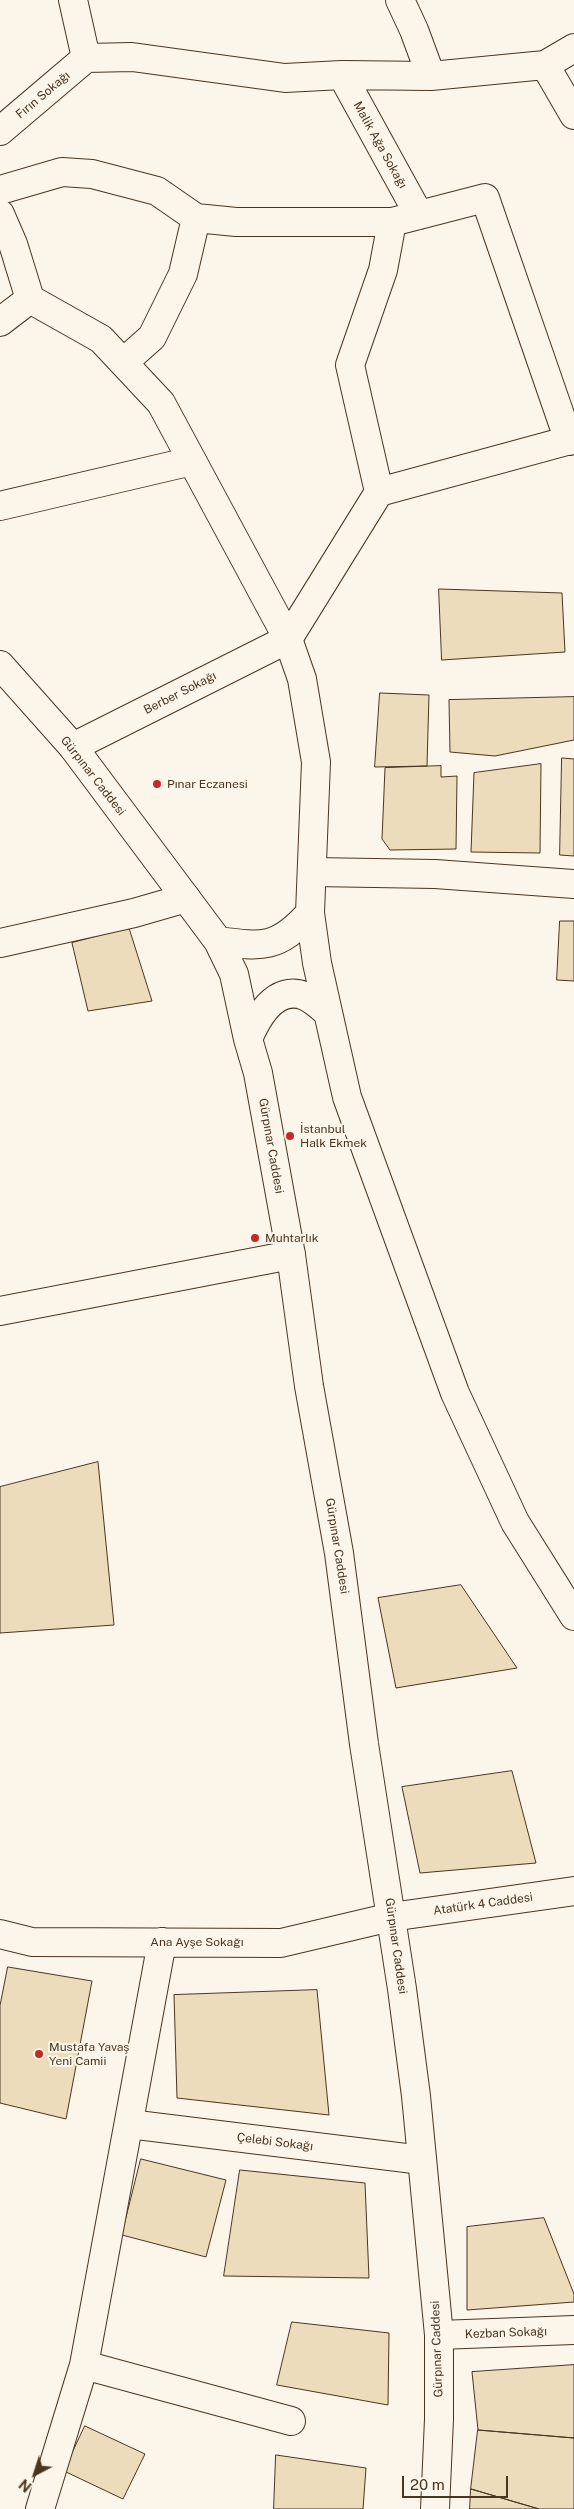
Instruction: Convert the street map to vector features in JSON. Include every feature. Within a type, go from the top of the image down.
[{"type":"street","points":[[73,0],[86,58],[132,57],[285,78],[342,75],[431,76],[545,65],[574,48]]},
{"type":"street","points":[[400,0],[414,30],[431,76]]},
{"type":"street","name":"Fırın Sokağı","points":[[0,131],[86,58]]},
{"type":"street","points":[[545,65],[574,115]]},
{"type":"street","name":"Malik Ağa Sokağı","points":[[342,75],[419,215]]},
{"type":"street","points":[[0,190],[62,172],[92,174],[157,191],[196,218],[236,222],[392,222],[485,198],[571,440],[379,492],[288,639]]},
{"type":"street","points":[[0,214],[13,244],[30,299],[101,339],[161,403],[288,639],[302,679],[316,762],[310,913],[316,963],[347,1097],[455,1393],[515,1522],[574,1616]]},
{"type":"street","points":[[124,362],[152,337],[182,274],[196,218]]},
{"type":"street","points":[[379,492],[350,365],[384,270],[392,222]]},
{"type":"street","points":[[0,322],[30,299]]},
{"type":"street","points":[[0,506],[192,461]]},
{"type":"street","name":"Berber Sokağı","points":[[73,747],[288,639]]},
{"type":"street","name":"Gürpınar Caddesi","points":[[0,665],[73,747],[218,941],[234,974],[248,1040],[258,1073],[291,1255],[309,1386],[339,1553],[364,1744],[416,2096],[439,2335],[439,2419],[435,2509]]},
{"type":"street","points":[[313,872],[435,874],[574,884]]},
{"type":"street","points":[[0,943],[134,913],[186,898]]},
{"type":"street","points":[[218,941],[253,946],[275,941],[292,933],[310,913]]},
{"type":"street","points":[[248,1040],[256,1020],[266,1007],[282,997],[300,994],[307,996],[328,1013]]},
{"type":"street","points":[[0,1311],[291,1255]]},
{"type":"street","name":"Atatürk 4 Caddesi","points":[[391,1917],[574,1891]]},
{"type":"street","name":"Ana Ayşe Sokağı","points":[[0,1934],[32,1942],[281,1943],[391,1917]]},
{"type":"street","points":[[40,2509],[84,2365],[162,1942]]},
{"type":"street","name":"Çelebi Sokağı","points":[[129,2124],[422,2160]]},
{"type":"street","name":"Kezban Sokağı","points":[[439,2335],[574,2330]]},
{"type":"street","points":[[84,2365],[291,2421]]},
{"type":"building","points":[[439,589],[562,593],[565,652],[442,660]]},
{"type":"building","points":[[380,693],[429,695],[427,766],[375,767]]},
{"type":"building","points":[[574,697],[574,740],[495,756],[450,752],[449,700]]},
{"type":"building","points":[[562,758],[574,759],[574,856],[560,855]]},
{"type":"building","points":[[541,764],[540,853],[471,852],[474,773]]},
{"type":"building","points":[[441,766],[441,777],[457,776],[456,849],[390,850],[382,839],[385,768]]},
{"type":"building","points":[[560,921],[574,921],[574,981],[557,980]]},
{"type":"building","points":[[129,928],[152,1001],[88,1011],[72,943]]},
{"type":"building","points":[[98,1462],[114,1625],[0,1633],[0,1487]]},
{"type":"building","points":[[461,1585],[517,1668],[396,1688],[378,1598]]},
{"type":"building","points":[[512,1771],[536,1863],[420,1873],[402,1787]]},
{"type":"building","name":"Mustafa Yavaş Yeni Camii","points":[[8,1967],[92,1981],[66,2119],[0,2103],[0,2006]]},
{"type":"building","points":[[317,1990],[329,2115],[177,2098],[174,1995]]},
{"type":"building","points":[[141,2159],[226,2180],[206,2257],[122,2235]]},
{"type":"building","points":[[240,2170],[365,2183],[369,2278],[224,2276]]},
{"type":"building","points":[[544,2218],[574,2294],[574,2302],[467,2310],[467,2227]]},
{"type":"building","points":[[292,2322],[389,2333],[388,2405],[277,2385]]},
{"type":"building","points":[[574,2365],[574,2438],[478,2430],[472,2372]]},
{"type":"building","points":[[85,2426],[145,2454],[123,2499],[64,2471]]},
{"type":"building","points":[[478,2430],[574,2438],[574,2509],[539,2509],[471,2489]]},
{"type":"building","points":[[276,2455],[366,2468],[363,2509],[274,2509]]},
{"type":"building","points":[[471,2489],[539,2509],[470,2509]]},
{"type":"place","name":"Pınar Eczanesi","points":[[157,784]]},
{"type":"place","name":"İstanbul Halk Ekmek","points":[[290,1136]]},
{"type":"place","name":"Muhtarlık","points":[[255,1238]]},
{"type":"place","name":"Mustafa Yavaş Yeni Camii","points":[[39,2054]]}]
